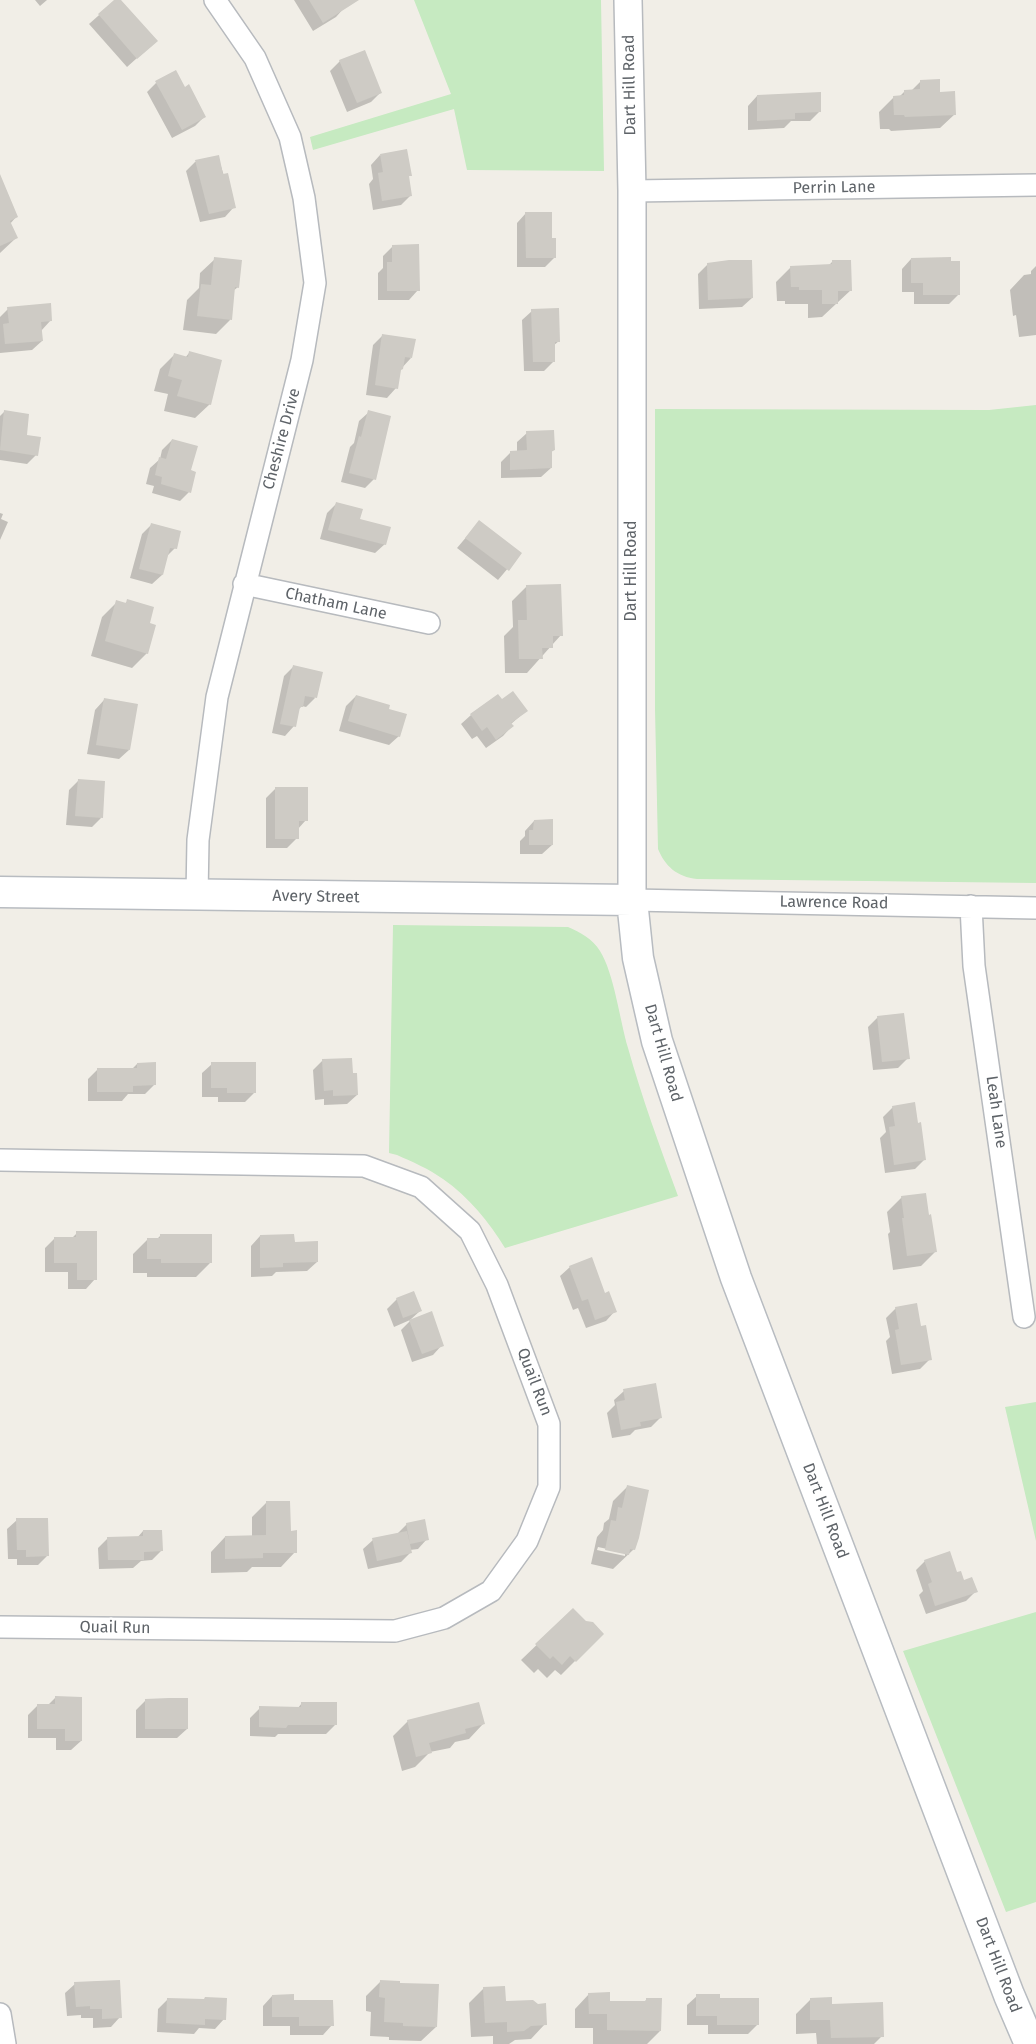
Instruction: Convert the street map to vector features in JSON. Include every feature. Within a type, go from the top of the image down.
[{"type":"main road","name":"Avery Street","points":[[0,891],[632,900]]},
{"type":"main road","name":"Dart Hill Road","points":[[632,900],[638,958],[657,1041],[736,1278],[992,1951],[1030,2044]]},
{"type":"street","name":"Cheshire Drive","points":[[197,895],[198,840],[217,697],[302,360],[315,283],[304,198],[290,137],[255,58],[215,0]]},
{"type":"street","name":"Dart Hill Road","points":[[628,0],[632,190],[632,900]]},
{"type":"street","name":"Perrin Lane","points":[[632,190],[1036,186]]},
{"type":"street","name":"Chatham Lane","points":[[244,584],[429,623]]},
{"type":"street","name":"Lawrence Road","points":[[632,900],[1036,908]]},
{"type":"street","name":"Leah Lane","points":[[971,906],[974,966],[1024,1317]]},
{"type":"street","name":"Quail Run","points":[[0,1160],[364,1166],[421,1187],[470,1231],[498,1285],[549,1424],[549,1487],[527,1541],[491,1591],[444,1618],[395,1631],[0,1627]]},
{"type":"street","points":[[0,2014],[5,2044]]},
{"type":"green space","points":[[414,0],[601,0],[604,171],[467,170],[454,109],[313,150],[310,137],[451,94]]},
{"type":"green space","points":[[1036,405],[1036,883],[697,879],[683,876],[673,870],[664,861],[658,849],[655,709],[655,409],[989,410]]},
{"type":"green space","points":[[393,925],[568,927],[590,939],[605,960],[633,1067],[678,1196],[505,1248],[478,1210],[452,1186],[427,1169],[389,1153]]},
{"type":"green space","points":[[1036,1402],[1036,1541],[1005,1407]]},
{"type":"green space","points":[[1036,1612],[1036,1902],[1006,1912],[903,1651]]},
{"type":"building","points":[[114,0],[121,0],[158,41],[137,59],[98,14]]},
{"type":"building","points":[[309,0],[359,0],[323,23]]},
{"type":"building","points":[[365,50],[382,93],[357,103],[339,60]]},
{"type":"building","points":[[176,70],[185,87],[189,84],[206,117],[182,130],[155,81]]},
{"type":"building","points":[[940,79],[940,92],[955,91],[956,115],[905,117],[894,115],[893,96],[904,95],[904,90],[920,89],[920,80]]},
{"type":"building","points":[[821,92],[821,112],[795,113],[795,119],[757,121],[757,95]]},
{"type":"building","points":[[407,149],[412,176],[409,176],[412,196],[382,201],[378,173],[383,172],[380,154]]},
{"type":"building","points":[[219,155],[223,174],[228,173],[236,208],[209,214],[195,160]]},
{"type":"building","points":[[0,174],[18,217],[10,221],[18,238],[0,246]]},
{"type":"building","points":[[525,212],[552,212],[552,238],[556,238],[556,258],[526,258]]},
{"type":"building","points":[[419,244],[420,291],[387,291],[387,262],[392,262],[392,245]]},
{"type":"building","points":[[214,257],[242,260],[239,288],[235,287],[232,320],[197,316],[201,284],[211,285]]},
{"type":"building","points":[[951,257],[951,261],[960,261],[960,295],[923,295],[923,283],[911,283],[911,258]]},
{"type":"building","points":[[752,260],[753,298],[708,300],[707,263]]},
{"type":"building","points":[[832,260],[851,260],[852,291],[838,291],[838,304],[822,304],[822,290],[799,290],[799,287],[791,287],[790,266],[832,264]]},
{"type":"building","points":[[51,303],[52,321],[41,322],[43,341],[5,344],[3,324],[9,323],[7,307]]},
{"type":"building","points":[[559,308],[560,342],[555,342],[555,362],[533,362],[531,309]]},
{"type":"building","points":[[382,334],[416,339],[412,358],[405,357],[398,389],[375,385]]},
{"type":"building","points":[[189,351],[222,360],[211,405],[177,396],[182,380],[168,376],[174,353],[188,357]]},
{"type":"building","points":[[4,410],[29,414],[27,435],[41,437],[38,456],[0,450]]},
{"type":"building","points":[[368,410],[391,416],[376,480],[349,473]]},
{"type":"building","points":[[554,430],[555,450],[552,451],[552,468],[510,470],[510,451],[527,450],[526,431]]},
{"type":"building","points":[[172,439],[198,446],[191,470],[196,472],[191,493],[161,484],[162,477],[155,475],[159,457],[166,459]]},
{"type":"building","points":[[336,502],[363,509],[360,519],[391,527],[386,545],[328,530]]},
{"type":"building","points":[[479,520],[522,553],[509,571],[465,538]]},
{"type":"building","points":[[151,523],[181,531],[177,549],[170,548],[163,575],[139,569]]},
{"type":"building","points":[[561,584],[563,636],[553,636],[553,648],[542,648],[543,659],[519,659],[518,620],[527,620],[526,585]]},
{"type":"building","points":[[127,599],[154,607],[150,623],[156,625],[148,654],[105,641],[116,600],[126,603]]},
{"type":"building","points":[[293,665],[323,672],[317,698],[305,696],[296,727],[280,724]]},
{"type":"building","points":[[513,691],[528,711],[511,723],[514,726],[496,740],[487,727],[482,731],[470,714],[498,694],[502,699]]},
{"type":"building","points":[[356,695],[390,705],[389,709],[407,714],[400,737],[348,721]]},
{"type":"building","points":[[104,698],[138,704],[130,750],[96,745]]},
{"type":"building","points":[[78,779],[105,781],[103,818],[75,816]]},
{"type":"building","points":[[275,787],[308,787],[308,821],[299,821],[299,839],[275,839]]},
{"type":"building","points":[[553,819],[553,845],[529,845],[529,830],[533,830],[534,820]]},
{"type":"building","points":[[904,1013],[910,1059],[882,1062],[877,1016]]},
{"type":"building","points":[[352,1058],[353,1073],[357,1073],[358,1095],[333,1096],[333,1090],[324,1091],[322,1059]]},
{"type":"building","points":[[156,1062],[156,1085],[133,1086],[133,1092],[97,1092],[97,1068],[137,1068],[137,1063]]},
{"type":"building","points":[[211,1062],[256,1062],[256,1093],[227,1093],[227,1088],[211,1088]]},
{"type":"building","points":[[915,1102],[918,1123],[921,1122],[926,1160],[894,1165],[889,1127],[895,1126],[892,1106]]},
{"type":"building","points":[[926,1193],[937,1252],[907,1256],[901,1196]]},
{"type":"building","points":[[76,1231],[97,1231],[97,1280],[77,1280],[77,1263],[54,1263],[54,1237],[76,1237]]},
{"type":"building","points":[[160,1234],[212,1234],[212,1263],[161,1263],[161,1259],[147,1259],[147,1238],[160,1238]]},
{"type":"building","points":[[294,1234],[295,1242],[318,1241],[318,1262],[283,1263],[283,1267],[260,1268],[260,1235]]},
{"type":"building","points":[[592,1257],[605,1293],[609,1291],[617,1312],[595,1320],[588,1299],[582,1301],[569,1266]]},
{"type":"building","points":[[414,1291],[422,1311],[403,1318],[396,1298]]},
{"type":"building","points":[[917,1303],[921,1326],[926,1325],[932,1360],[901,1365],[895,1330],[899,1329],[895,1307]]},
{"type":"building","points":[[432,1311],[444,1346],[422,1354],[409,1320]]},
{"type":"building","points":[[656,1383],[662,1418],[640,1422],[641,1426],[621,1430],[616,1402],[625,1400],[623,1389]]},
{"type":"building","points":[[627,1485],[649,1490],[639,1538],[635,1550],[630,1549],[629,1555],[605,1550],[611,1520],[616,1521],[618,1507],[622,1508]]},
{"type":"building","points":[[266,1501],[290,1501],[291,1531],[297,1530],[297,1553],[263,1553],[263,1558],[225,1559],[225,1536],[266,1535]]},
{"type":"building","points":[[16,1518],[48,1518],[49,1556],[26,1557],[26,1550],[17,1550]]},
{"type":"building","points":[[425,1519],[429,1540],[410,1544],[406,1523]]},
{"type":"building","points":[[143,1530],[162,1530],[163,1551],[144,1552],[144,1560],[108,1560],[107,1537],[143,1536]]},
{"type":"building","points":[[407,1531],[412,1553],[377,1561],[372,1538]]},
{"type":"building","points":[[950,1551],[957,1572],[961,1571],[964,1580],[972,1577],[978,1592],[935,1606],[928,1584],[932,1582],[924,1560]]},
{"type":"building","points":[[573,1608],[586,1621],[593,1622],[604,1634],[576,1662],[570,1656],[562,1665],[553,1656],[550,1659],[535,1644]]},
{"type":"building","points":[[55,1696],[82,1697],[82,1741],[65,1741],[65,1729],[37,1729],[37,1704],[55,1704]]},
{"type":"building","points":[[188,1698],[188,1729],[145,1729],[145,1699]]},
{"type":"building","points":[[301,1702],[337,1702],[337,1725],[259,1727],[259,1706],[301,1707]]},
{"type":"building","points":[[479,1702],[485,1724],[465,1729],[466,1733],[429,1743],[432,1753],[416,1757],[407,1720]]},
{"type":"building","points":[[120,1980],[122,2018],[102,2019],[102,2009],[90,2009],[90,2006],[76,2007],[74,1982]]},
{"type":"building","points":[[380,1980],[439,1984],[437,2027],[403,2026],[403,2023],[384,2022],[385,1998],[379,1997]]},
{"type":"building","points":[[505,1986],[506,2001],[533,2000],[538,2004],[546,2003],[547,2025],[531,2026],[524,2031],[507,2032],[507,2022],[485,2023],[483,1987]]},
{"type":"building","points":[[610,1992],[610,2001],[646,2001],[646,1998],[662,1998],[661,2031],[607,2030],[607,2014],[589,2014],[588,1993]]},
{"type":"building","points":[[294,1994],[294,2000],[333,2000],[334,2026],[299,2026],[299,2017],[272,2017],[272,1995]]},
{"type":"building","points":[[696,1994],[720,1994],[720,1998],[759,1998],[759,2025],[717,2025],[717,2016],[696,2016]]},
{"type":"building","points":[[205,1997],[227,1998],[226,2020],[205,2019],[205,2025],[166,2023],[167,1998],[204,1999]]},
{"type":"building","points":[[832,1997],[832,2004],[883,2002],[884,2037],[831,2038],[830,2020],[810,2020],[810,1998]]}]
